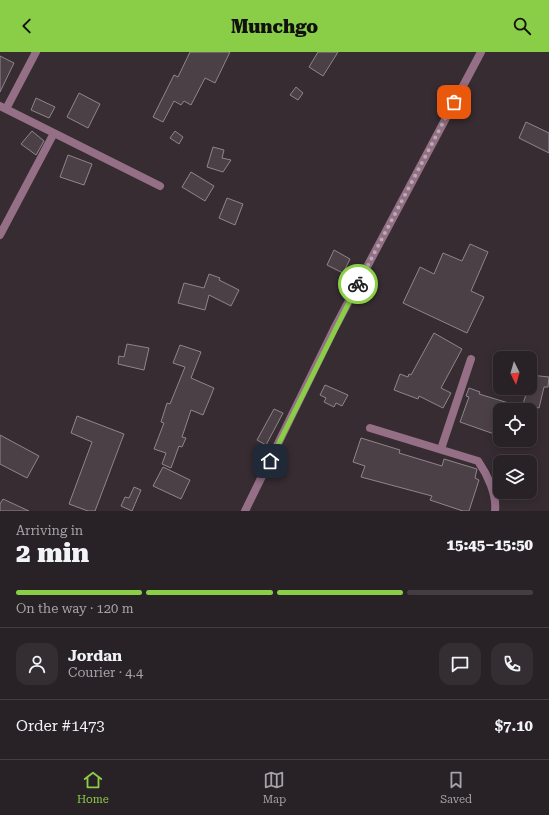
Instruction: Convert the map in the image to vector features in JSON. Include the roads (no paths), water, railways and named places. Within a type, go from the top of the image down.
[{"type":"street","points":[[36,52],[3,107],[160,186]]},
{"type":"street","points":[[245,511],[338,322],[481,52]]},
{"type":"street","points":[[0,235],[54,133]]},
{"type":"street","points":[[441,450],[471,359]]},
{"type":"street","points":[[370,428],[478,461],[487,474],[496,505],[495,511]]}]
